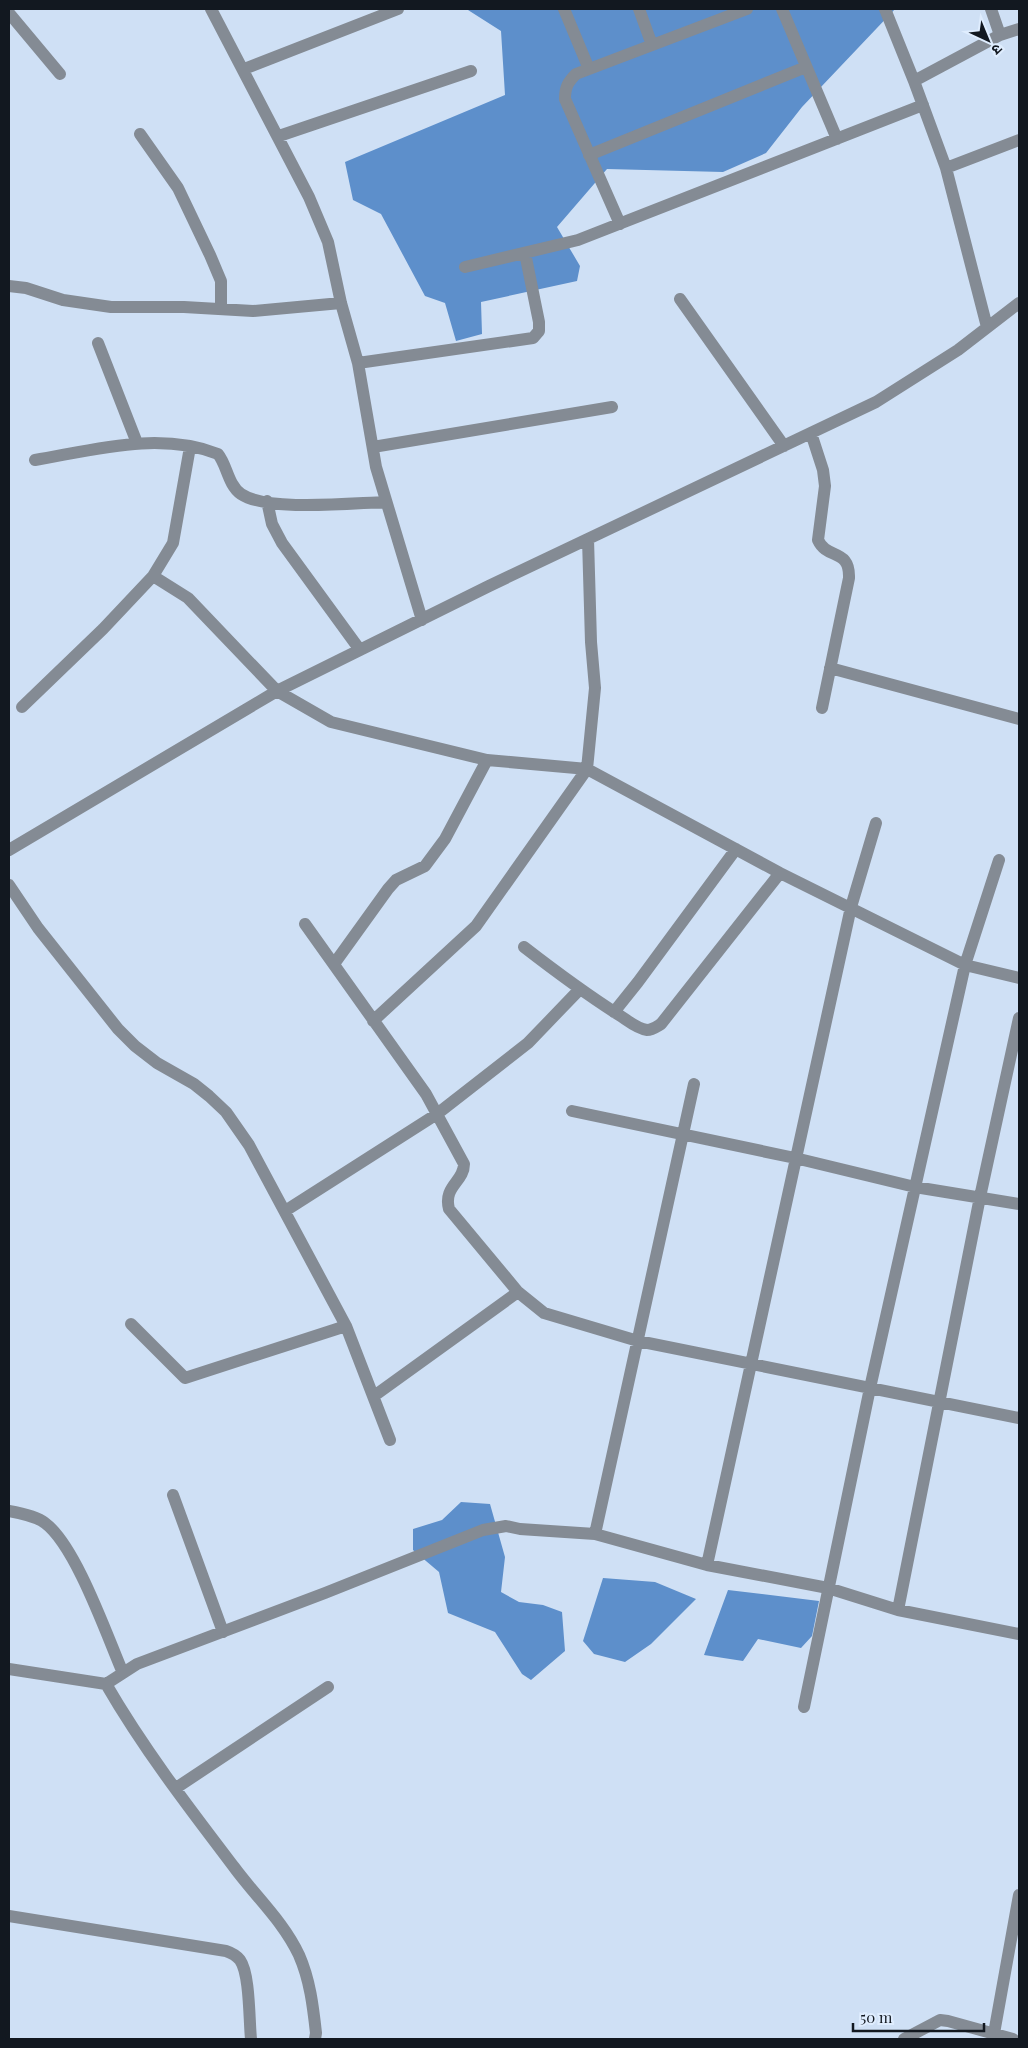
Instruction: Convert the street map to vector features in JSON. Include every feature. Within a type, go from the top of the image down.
[{"type":"street","points":[[211,9],[279,136],[309,197],[328,242],[341,303],[358,363],[376,468],[422,620]]},
{"type":"street","points":[[244,70],[398,9]]},
{"type":"street","points":[[564,9],[589,69]]},
{"type":"street","points":[[639,9],[652,45]]},
{"type":"street","points":[[620,224],[565,99],[565,90],[568,83],[576,74],[652,45],[725,13],[747,9]]},
{"type":"street","points":[[782,9],[836,139]]},
{"type":"street","points":[[885,9],[946,168],[987,327]]},
{"type":"street","points":[[990,9],[1000,35]]},
{"type":"street","points":[[9,13],[60,74]]},
{"type":"street","points":[[914,81],[1000,35],[1019,29]]},
{"type":"street","points":[[590,156],[806,66]]},
{"type":"street","points":[[279,136],[471,71]]},
{"type":"street","points":[[465,267],[578,240],[923,105]]},
{"type":"street","points":[[140,134],[178,188],[194,220],[221,281],[221,309]]},
{"type":"street","points":[[946,168],[1019,140]]},
{"type":"street","points":[[358,363],[533,338],[539,331],[540,322],[525,253]]},
{"type":"street","points":[[9,286],[26,288],[63,300],[111,306],[253,311],[341,303]]},
{"type":"street","points":[[680,299],[784,446]]},
{"type":"street","points":[[9,850],[277,691],[588,539],[876,402],[958,350],[1019,303]]},
{"type":"street","points":[[98,342],[137,443]]},
{"type":"street","points":[[373,447],[612,408]]},
{"type":"street","points":[[811,433],[825,486],[818,540],[825,550],[841,556],[850,568],[822,708]]},
{"type":"street","points":[[35,460],[137,443],[170,443],[218,454],[233,485],[240,493],[267,501],[287,505],[386,502]]},
{"type":"street","points":[[22,707],[103,630],[153,576],[173,543],[190,447]]},
{"type":"street","points":[[267,501],[272,524],[282,543],[360,650]]},
{"type":"street","points":[[374,1021],[476,926],[587,769],[595,688],[591,642],[588,539]]},
{"type":"street","points":[[153,576],[188,598],[277,691],[331,722],[487,760],[587,769],[780,873],[965,965],[1019,978]]},
{"type":"street","points":[[830,668],[1019,719]]},
{"type":"street","points":[[334,964],[396,880],[425,866],[445,839],[487,760]]},
{"type":"street","points":[[707,1565],[850,907],[876,823]]},
{"type":"street","points":[[614,1012],[736,849]]},
{"type":"street","points":[[804,1707],[870,1388],[965,965],[999,860]]},
{"type":"street","points":[[524,947],[579,990],[638,1027],[646,1030],[654,1029],[661,1024],[780,873]]},
{"type":"street","points":[[9,885],[38,928],[118,1029],[142,1052],[157,1063],[194,1084],[226,1112],[249,1145],[346,1326],[390,1440]]},
{"type":"street","points":[[305,924],[426,1094],[464,1164],[464,1170],[448,1195],[449,1209],[518,1292],[544,1313],[638,1341],[1019,1418]]},
{"type":"street","points":[[285,1211],[437,1114],[528,1043],[579,990]]},
{"type":"street","points":[[898,1610],[980,1198],[1019,1018]]},
{"type":"street","points":[[596,1534],[694,1084]]},
{"type":"street","points":[[572,1111],[795,1158],[915,1187],[1019,1204]]},
{"type":"street","points":[[374,1396],[518,1292]]},
{"type":"street","points":[[131,1324],[185,1378],[346,1326]]},
{"type":"street","points":[[173,1495],[224,1632]]},
{"type":"street","points":[[9,1511],[20,1513],[45,1523],[60,1539],[78,1568],[123,1673]]},
{"type":"street","points":[[9,1668],[106,1684],[138,1664],[483,1530],[506,1526],[520,1529],[596,1534],[707,1565],[828,1588],[898,1610],[1019,1634]]},
{"type":"street","points":[[106,1684],[123,1714],[236,1870],[278,1919],[299,1955],[312,1991],[315,2039]]},
{"type":"street","points":[[176,1788],[328,1687]]},
{"type":"street","points":[[993,2037],[1019,1894]]},
{"type":"street","points":[[9,1916],[226,1951],[236,1955],[241,1961],[246,1975],[251,2039]]},
{"type":"street","points":[[904,2039],[940,2020],[993,2037],[1013,2039]]},
{"type":"water","points":[[469,9],[895,9],[802,107],[766,153],[723,172],[607,169],[557,227],[580,266],[577,281],[481,302],[482,334],[456,341],[445,303],[425,296],[381,214],[353,200],[345,162],[505,95],[501,31]]},
{"type":"water","points":[[461,1502],[490,1504],[505,1557],[501,1592],[519,1602],[543,1605],[562,1612],[565,1651],[531,1680],[522,1674],[495,1632],[448,1613],[439,1572],[413,1550],[413,1529],[442,1520]]},
{"type":"water","points":[[603,1578],[655,1582],[696,1599],[651,1644],[625,1662],[594,1654],[583,1641]]},
{"type":"water","points":[[728,1590],[819,1601],[812,1636],[801,1648],[758,1639],[743,1661],[704,1655]]}]
